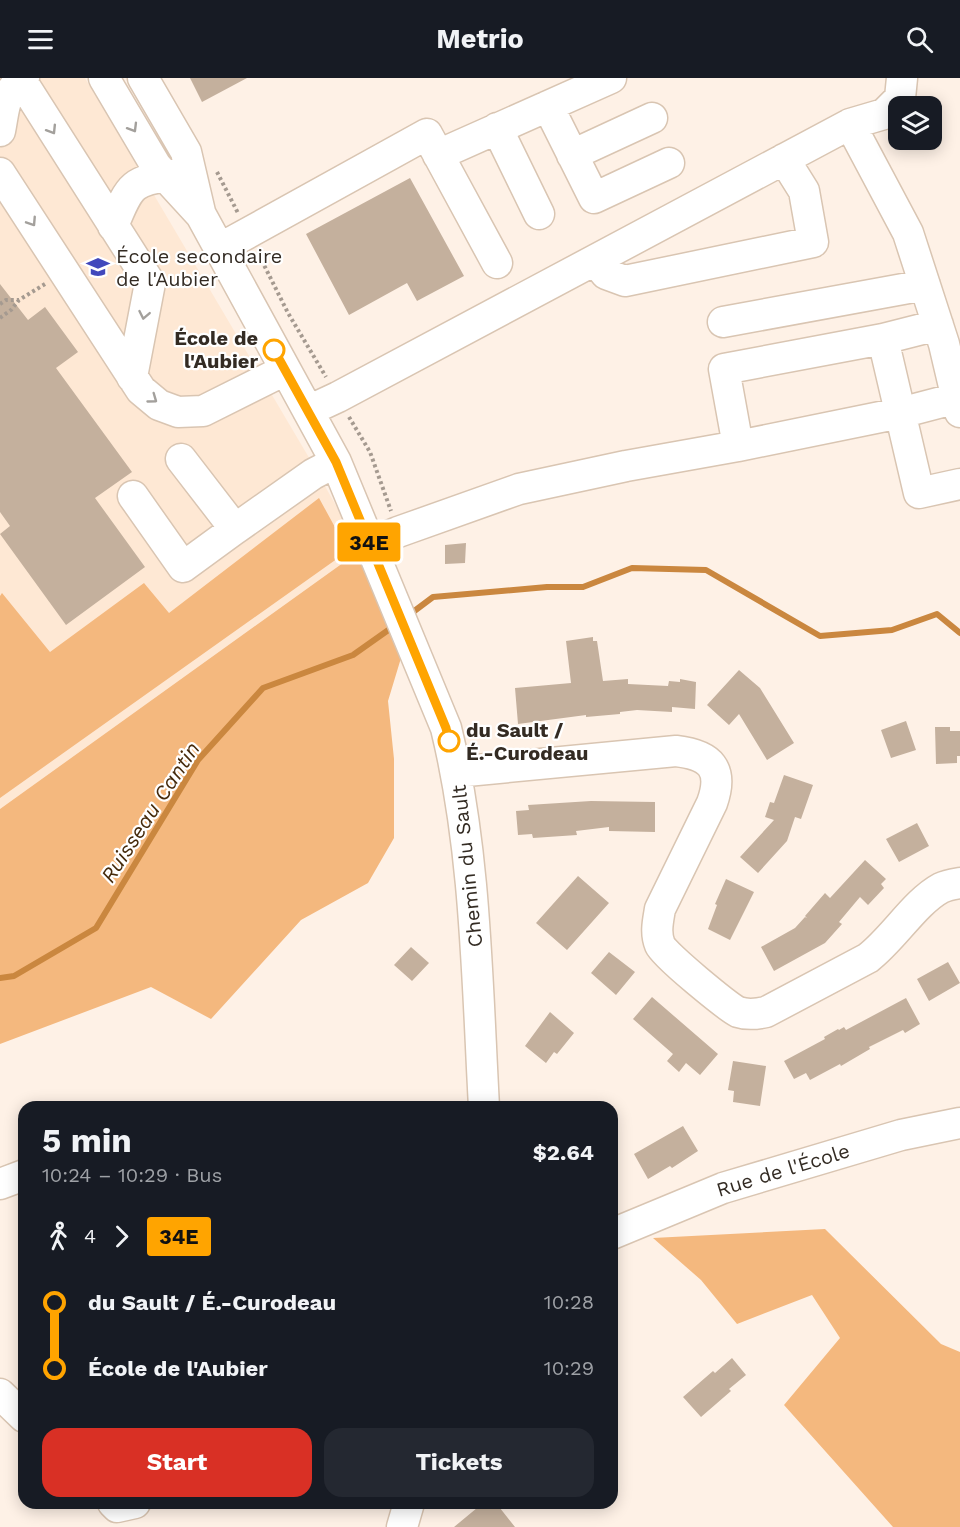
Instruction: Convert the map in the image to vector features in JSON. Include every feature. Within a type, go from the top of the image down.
[{"type":"street","name":"Chemin du Sault","points":[[104,78],[156,166],[178,174],[336,462],[446,728],[456,772],[474,906],[484,1101]]},
{"type":"street","name":"Chemin du Sault","points":[[143,78],[186,152],[178,174]]},
{"type":"street","points":[[438,155],[611,78]]},
{"type":"street","points":[[308,411],[850,124],[884,114],[900,98],[902,78]]},
{"type":"street","points":[[0,130],[6,96],[21,79],[150,284],[132,377]]},
{"type":"street","points":[[548,106],[594,198],[669,162]]},
{"type":"street","points":[[572,155],[652,118]]},
{"type":"street","points":[[370,544],[519,489],[626,466],[958,405],[938,325],[908,233],[850,124]]},
{"type":"street","points":[[497,128],[539,214]]},
{"type":"street","points":[[219,249],[427,134],[497,263]]},
{"type":"street","points":[[595,260],[606,274],[626,281],[813,242],[804,191],[784,159]]},
{"type":"street","points":[[0,173],[132,377],[141,390],[159,405],[178,412],[203,411],[285,370]]},
{"type":"street","points":[[113,226],[126,196],[138,183],[178,174]]},
{"type":"street","points":[[723,322],[925,285]]},
{"type":"street","points":[[738,446],[724,369],[882,339],[938,325]]},
{"type":"street","points":[[882,339],[919,493],[960,484]]},
{"type":"street","points":[[181,459],[235,529]]},
{"type":"street","points":[[132,496],[183,567],[313,474],[336,462]]},
{"type":"street","points":[[456,772],[676,751],[690,752],[706,759],[717,774],[717,788],[712,803],[660,909],[657,926],[661,946],[672,960],[738,1012],[753,1014],[766,1012],[868,958],[928,898],[943,888],[960,883]]},
{"type":"street","name":"Rue de l'École","points":[[618,1232],[734,1184],[902,1135],[960,1123]]},
{"type":"street","points":[[0,1184],[18,1177]]},
{"type":"street","points":[[0,1394],[18,1411]]},
{"type":"street","points":[[402,1527],[407,1509]]},
{"type":"path","points":[[0,318],[19,300],[43,285]]},
{"type":"path","points":[[0,304],[6,300],[19,300]]},
{"type":"shaded area","name":"École secondaire de l'Aubier","points":[[0,78],[85,78],[361,550],[0,809]]},
{"type":"shaded area","points":[[319,498],[348,551],[0,798],[0,596],[2,593],[50,652],[144,583],[169,613]]},
{"type":"shaded area","points":[[361,550],[401,658],[388,701],[394,759],[394,838],[368,883],[301,920],[211,1019],[151,987],[0,1044],[0,809]]},
{"type":"shaded area","points":[[825,1229],[941,1344],[960,1352],[960,1527],[893,1527],[784,1405],[840,1338],[812,1295],[737,1324],[701,1280],[653,1238]]},
{"type":"building","points":[[190,78],[247,78],[202,102]]},
{"type":"building","points":[[410,178],[464,276],[417,301],[407,283],[349,315],[306,234]]},
{"type":"building","points":[[0,284],[28,320],[45,307],[78,352],[56,368],[132,472],[95,498],[145,567],[66,625],[0,534],[10,526],[0,512]]},
{"type":"building","points":[[466,543],[465,563],[445,564],[445,545]]},
{"type":"building","points":[[593,637],[593,641],[597,641],[603,681],[628,679],[628,684],[668,686],[669,681],[680,682],[680,679],[696,682],[695,709],[672,707],[672,712],[637,710],[620,712],[620,714],[586,717],[586,715],[518,724],[515,688],[571,683],[566,641]]},
{"type":"building","points":[[739,670],[760,688],[794,743],[767,760],[739,714],[729,725],[707,705]]},
{"type":"building","points":[[906,721],[916,750],[891,758],[881,730]]},
{"type":"building","points":[[935,727],[950,727],[950,731],[960,731],[960,756],[957,756],[957,763],[936,764]]},
{"type":"building","points":[[784,775],[813,785],[801,819],[795,817],[787,841],[758,873],[740,857],[774,820],[765,817],[770,802],[774,803]]},
{"type":"building","points":[[591,801],[655,802],[655,832],[609,831],[609,827],[576,831],[577,835],[533,838],[532,834],[518,835],[516,811],[529,810],[528,805]]},
{"type":"building","points":[[917,823],[929,846],[899,862],[886,839]]},
{"type":"building","points":[[865,860],[886,879],[881,884],[884,888],[868,905],[860,897],[839,922],[842,924],[825,943],[774,971],[761,947],[795,928],[805,917],[807,918],[805,916],[825,893],[830,898]]},
{"type":"building","points":[[578,876],[609,903],[567,950],[536,923]]},
{"type":"building","points":[[726,879],[754,892],[730,940],[708,929],[717,905],[715,904]]},
{"type":"building","points":[[411,947],[429,963],[412,981],[394,965]]},
{"type":"building","points":[[609,952],[635,972],[616,995],[591,973]]},
{"type":"building","points":[[948,962],[960,983],[929,1001],[917,979]]},
{"type":"building","points":[[652,997],[718,1054],[700,1075],[686,1063],[679,1072],[667,1061],[673,1054],[633,1019]]},
{"type":"building","points":[[906,998],[920,1024],[905,1033],[903,1030],[869,1047],[870,1049],[841,1066],[840,1064],[810,1080],[806,1073],[794,1079],[784,1061],[825,1039],[824,1037],[838,1029],[844,1027],[846,1030]]},
{"type":"building","points":[[550,1012],[574,1033],[557,1054],[554,1052],[546,1063],[525,1046]]},
{"type":"building","points":[[733,1061],[766,1066],[760,1106],[733,1102],[734,1091],[728,1090]]},
{"type":"building","points":[[683,1126],[698,1151],[672,1168],[670,1166],[648,1179],[634,1154]]},
{"type":"building","points":[[732,1358],[746,1375],[701,1417],[683,1397]]},
{"type":"building","points":[[476,1509],[501,1509],[515,1527],[454,1527]]},
{"type":"waterway","name":"Ruisseau Cantin","points":[[409,615],[433,597],[547,587],[583,587],[632,568],[706,570],[820,636],[892,630],[937,614],[960,633]]},
{"type":"waterway","name":"Ruisseau Cantin","points":[[0,978],[14,976],[96,928],[198,760],[263,688],[353,655],[394,626]]},
{"type":"bus line","name":"34E","points":[[274,350],[336,462],[446,728],[449,741]]},
{"type":"place","name":"École secondaire de l'Aubier","points":[[98,267]]},
{"type":"place","name":"École de l'Aubier","points":[[274,350]]},
{"type":"place","name":"du Sault / É.-Curodeau","points":[[449,741]]}]
